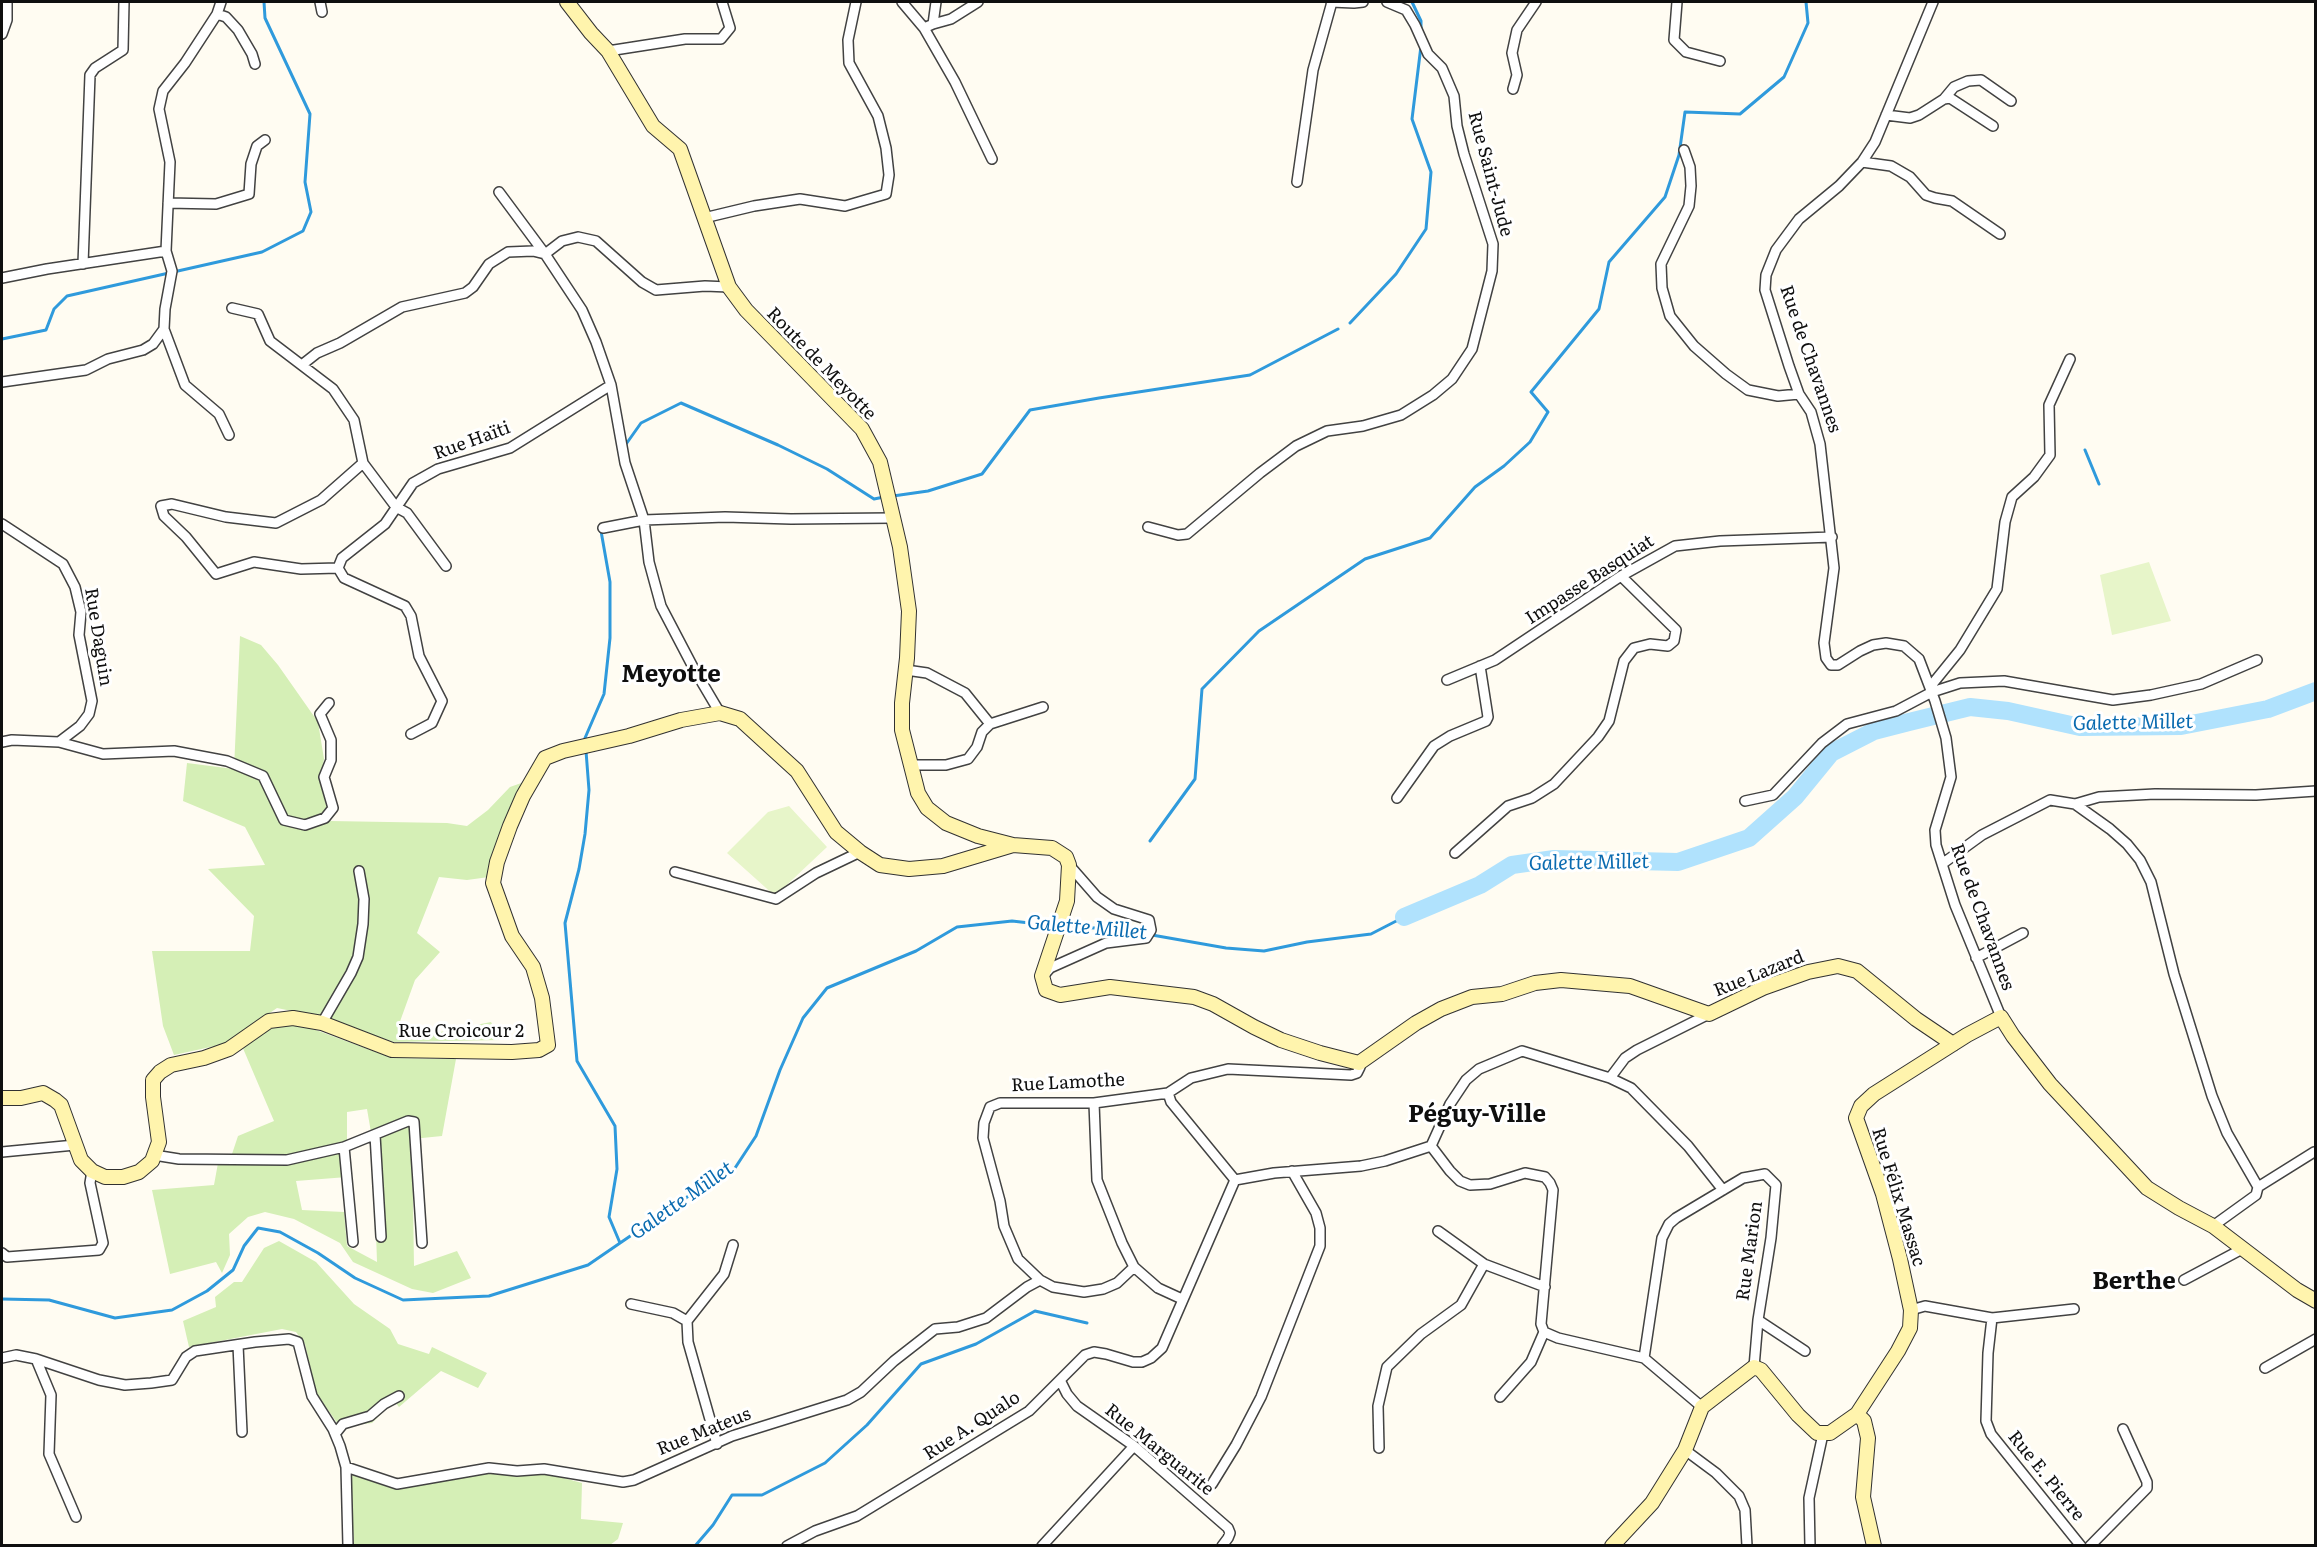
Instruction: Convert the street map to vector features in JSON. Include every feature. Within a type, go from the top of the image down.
[{"type":"street","points":[[2,34],[7,20],[7,2]]},
{"type":"street","points":[[83,264],[90,75],[95,68],[123,50],[124,2]]},
{"type":"street","points":[[221,2],[217,14],[185,63],[163,91],[159,109],[170,162],[166,251],[172,271],[164,329],[171,353],[185,385],[219,414],[229,435]]},
{"type":"street","points":[[320,2],[322,12]]},
{"type":"street","name":"Route de Meyotte","points":[[567,2],[608,51],[653,126],[680,149],[729,287],[746,310],[862,429],[880,462],[900,547],[909,611],[902,730],[918,793],[927,808],[946,823],[978,836],[1013,845]]},
{"type":"street","points":[[608,51],[685,39],[721,39],[730,28],[722,2]]},
{"type":"street","points":[[704,218],[800,199],[845,206],[886,194],[888,166],[878,116],[849,63],[848,40],[856,2]]},
{"type":"street","points":[[902,2],[928,26],[992,159]]},
{"type":"street","points":[[928,26],[936,2]]},
{"type":"street","points":[[928,26],[951,19],[978,2]]},
{"type":"street","points":[[1297,182],[1313,70],[1331,2],[1363,2]]},
{"type":"street","name":"Rue Saint-Jude","points":[[1148,527],[1178,535],[1187,534],[1296,446],[1327,431],[1363,426],[1401,415],[1452,379],[1472,349],[1492,271],[1493,244],[1464,154],[1457,126],[1454,96],[1442,68],[1428,54],[1406,10],[1387,2]]},
{"type":"street","points":[[1513,89],[1517,75],[1512,53],[1517,30],[1536,2]]},
{"type":"street","points":[[1677,2],[1674,40],[1686,52],[1720,61]]},
{"type":"street","name":"Rue de Chavannes","points":[[1933,2],[1875,142],[1862,162],[1839,186],[1799,219],[1776,249],[1766,275],[1765,290],[1768,303],[1799,394],[1811,412],[1820,444],[1834,568],[1824,643],[1826,658],[1831,665],[1838,665],[1873,645],[1886,643],[1904,646],[1919,659],[1946,738],[1951,777],[1935,830],[1936,845],[1955,905],[1976,958],[2001,1017],[2013,1036],[2050,1084],[2147,1188],[2213,1226],[2296,1290],[2316,1301]]},
{"type":"street","points":[[217,14],[226,17],[238,30],[255,64]]},
{"type":"street","points":[[1886,115],[1910,118],[1919,115],[1944,99],[1954,87],[1968,81],[1982,80],[2011,101]]},
{"type":"street","points":[[1944,99],[1955,99],[1993,126]]},
{"type":"street","points":[[168,203],[216,204],[249,194],[251,164],[257,146],[265,140]]},
{"type":"street","points":[[1684,150],[1690,166],[1689,206],[1661,264],[1662,288],[1670,316],[1694,346],[1748,390],[1778,396],[1799,394]]},
{"type":"street","points":[[1862,162],[1891,166],[1910,177],[1926,195],[1952,201],[2000,234]]},
{"type":"street","points":[[499,192],[545,254],[582,310],[596,342],[611,385],[625,463],[644,520],[649,562],[661,606],[694,669],[720,713],[740,719],[797,771],[836,832],[880,865],[909,869],[943,866],[1013,845],[1052,848],[1066,857],[1069,866],[1067,901],[1042,976],[1046,990],[1056,995],[1110,987],[1194,997],[1281,1040],[1359,1063]]},
{"type":"street","points":[[545,254],[562,241],[578,237],[596,242],[642,282],[656,290],[729,287]]},
{"type":"street","points":[[2,278],[166,251]]},
{"type":"street","points":[[303,364],[317,353],[340,343],[402,307],[465,293],[473,287],[489,264],[508,252],[533,251],[545,254]]},
{"type":"street","points":[[232,308],[258,314],[270,341],[333,389],[354,420],[363,463],[396,507],[407,513],[446,566]]},
{"type":"street","points":[[2,382],[86,370],[108,359],[143,350],[153,344],[164,329]]},
{"type":"street","points":[[1932,693],[1997,589],[2005,522],[2012,497],[2034,477],[2050,455],[2049,405],[2070,359]]},
{"type":"street","name":"Rue Haïti","points":[[338,568],[342,558],[385,524],[413,483],[438,469],[510,448],[611,385]]},
{"type":"street","points":[[363,463],[321,500],[276,523],[226,517],[172,504],[161,506],[164,516],[186,537],[216,574],[254,562],[301,569],[338,568],[344,578],[405,606],[411,616],[419,656],[442,702],[432,723],[411,734]]},
{"type":"street","points":[[603,528],[644,520],[725,517],[892,518]]},
{"type":"street","name":"Rue Daguin","points":[[2,524],[63,564],[75,586],[81,612],[79,635],[92,701],[89,714],[80,726],[59,742]]},
{"type":"street","name":"Impasse Basquiat","points":[[1447,680],[1495,660],[1621,576],[1675,546],[1720,541],[1832,537]]},
{"type":"street","points":[[1455,853],[1508,806],[1532,798],[1554,784],[1598,737],[1609,721],[1624,661],[1634,648],[1650,645],[1668,646],[1674,641],[1676,630],[1621,576]]},
{"type":"street","points":[[1745,801],[1773,795],[1822,743],[1847,724],[1896,711],[1932,693],[1960,683],[2004,681],[2113,700],[2151,695],[2201,684],[2257,660]]},
{"type":"street","points":[[1397,798],[1434,746],[1488,717],[1480,666]]},
{"type":"street","points":[[906,670],[927,673],[965,693],[990,724]]},
{"type":"street","points":[[2,742],[12,740],[59,742],[103,754],[174,752],[227,761],[263,776],[284,820],[305,825],[325,818],[333,808],[324,777],[331,760],[331,740],[320,714],[329,703]]},
{"type":"street","points":[[911,765],[946,765],[968,759],[977,747],[982,732],[990,724],[1043,707]]},
{"type":"street","name":"Rue Croicour 2","points":[[154,1155],[159,1142],[153,1080],[171,1065],[204,1058],[229,1049],[269,1021],[293,1018],[322,1023],[392,1050],[512,1052],[539,1050],[548,1045],[542,998],[533,967],[512,936],[493,882],[497,862],[523,796],[545,758],[563,751],[629,736],[681,720],[720,713]]},
{"type":"street","points":[[2075,804],[2099,797],[2155,794],[2256,795],[2316,791]]},
{"type":"street","points":[[1942,864],[1982,835],[2050,800],[2075,804],[2127,844],[2140,860],[2151,882],[2174,974],[2212,1096],[2227,1133],[2258,1187],[2256,1195],[2213,1226]]},
{"type":"street","points":[[675,872],[776,899],[816,873],[860,852]]},
{"type":"street","points":[[1042,976],[1050,968],[1106,943],[1146,938],[1150,934],[1149,920],[1114,909],[1097,897],[1069,866]]},
{"type":"street","points":[[322,1023],[358,957],[364,898],[359,871]]},
{"type":"street","points":[[1976,958],[2023,933]]},
{"type":"street","name":"Rue Lazard","points":[[1610,1078],[1625,1058],[1637,1050],[1709,1014],[1763,988],[1808,972],[1838,966],[1857,971],[1916,1019],[1953,1044]]},
{"type":"street","name":"Rue Lamothe","points":[[1040,1280],[1018,1259],[1004,1226],[1000,1201],[983,1138],[986,1114],[990,1107],[1000,1104],[1094,1103],[1168,1093],[1191,1078],[1228,1069],[1351,1075],[1357,1073],[1359,1063],[1416,1023],[1441,1009],[1472,997],[1502,994],[1535,983],[1561,980],[1630,986],[1709,1014]]},
{"type":"street","name":"Rue Félix Massac","points":[[1857,1414],[1898,1351],[1910,1328],[1911,1310],[1883,1194],[1856,1118],[1862,1106],[1874,1094],[2001,1017]]},
{"type":"street","points":[[1168,1093],[1171,1102],[1235,1180],[1292,1171],[1361,1166],[1431,1146],[1450,1104],[1466,1080],[1479,1069],[1522,1051],[1610,1078],[1631,1088],[1688,1146],[1723,1190]]},
{"type":"street","points":[[2,1098],[21,1098],[43,1094],[55,1100],[61,1105],[81,1160],[92,1170],[105,1177],[123,1177],[139,1172],[152,1161],[154,1155],[179,1159],[287,1160],[344,1147],[411,1120],[416,1125],[422,1243]]},
{"type":"street","points":[[1094,1103],[1097,1180],[1107,1208],[1134,1267],[1158,1288],[1182,1299]]},
{"type":"street","points":[[375,1135],[381,1237]]},
{"type":"street","points":[[2,1152],[75,1145]]},
{"type":"street","points":[[1431,1146],[1460,1181],[1470,1185],[1490,1184],[1525,1173],[1545,1177],[1553,1190],[1540,1324],[1544,1332],[1558,1338],[1644,1358],[1702,1407]]},
{"type":"street","points":[[344,1147],[353,1242]]},
{"type":"street","points":[[2258,1187],[2314,1152]]},
{"type":"street","points":[[2,1253],[7,1257],[99,1250],[103,1243],[90,1184],[92,1170]]},
{"type":"street","points":[[1212,1484],[1261,1397],[1320,1246],[1320,1228],[1316,1213],[1292,1171]]},
{"type":"street","name":"Rue Marion","points":[[1644,1358],[1662,1238],[1669,1224],[1743,1178],[1765,1174],[1776,1185],[1754,1367]]},
{"type":"street","name":"Rue A. Qualo","points":[[787,1545],[814,1531],[857,1516],[1029,1412],[1085,1355],[1094,1352],[1133,1362],[1151,1358],[1162,1348],[1235,1180]]},
{"type":"street","points":[[1438,1231],[1484,1264],[1545,1287]]},
{"type":"street","points":[[717,1444],[688,1342],[687,1321],[724,1274],[733,1245]]},
{"type":"street","points":[[2184,1280],[2244,1248]]},
{"type":"street","points":[[1379,1448],[1378,1406],[1387,1367],[1421,1334],[1461,1305],[1484,1264]]},
{"type":"street","points":[[1040,1280],[1067,1291],[1093,1292],[1117,1283],[1134,1267]]},
{"type":"street","name":"Rue Mateus","points":[[346,1467],[398,1484],[489,1468],[517,1471],[544,1469],[623,1482],[634,1480],[732,1436],[847,1400],[861,1392],[894,1361],[935,1329],[958,1327],[986,1318],[1040,1280]]},
{"type":"street","points":[[631,1304],[673,1313],[687,1321]]},
{"type":"street","points":[[1911,1310],[1925,1306],[1992,1318],[2074,1309]]},
{"type":"street","name":"Rue E. Pierre","points":[[1992,1318],[1988,1353],[1986,1421],[1991,1434],[2081,1545]]},
{"type":"street","points":[[1758,1320],[1805,1352]]},
{"type":"street","points":[[1500,1397],[1531,1362],[1544,1332]]},
{"type":"street","points":[[2,1358],[16,1355],[36,1359],[99,1380],[125,1385],[172,1380],[186,1357],[195,1351],[289,1339],[298,1342],[312,1396],[335,1434],[346,1467],[348,1545]]},
{"type":"street","points":[[2265,1368],[2316,1339]]},
{"type":"street","points":[[238,1345],[242,1432]]},
{"type":"street","points":[[36,1359],[51,1395],[50,1454],[76,1517]]},
{"type":"street","points":[[1612,1545],[1652,1503],[1685,1450],[1702,1407],[1754,1367],[1761,1370],[1810,1428],[1817,1433],[1830,1433],[1857,1414],[1864,1421],[1868,1438],[1863,1497],[1874,1545]]},
{"type":"street","name":"Rue Marguarite","points":[[1059,1380],[1077,1406],[1134,1446],[1228,1528],[1230,1533],[1222,1545]]},
{"type":"street","points":[[335,1434],[343,1424],[370,1416],[384,1404],[399,1396]]},
{"type":"street","points":[[2090,1545],[2147,1488],[2147,1482],[2123,1429]]},
{"type":"street","points":[[1810,1545],[1809,1498],[1823,1434]]},
{"type":"street","points":[[1057,1545],[1045,1542],[1134,1446]]},
{"type":"street","points":[[1685,1450],[1716,1473],[1739,1496],[1745,1510],[1747,1545]]},
{"type":"green space","points":[[2149,562],[2171,621],[2112,635],[2100,575]]},
{"type":"green space","points":[[240,636],[261,645],[318,722],[324,759],[320,781],[330,821],[447,823],[467,826],[488,810],[510,787],[527,781],[498,840],[489,877],[467,880],[439,877],[417,933],[440,952],[415,980],[398,1027],[435,1033],[491,1022],[500,1040],[394,1042],[316,1016],[277,1008],[224,1044],[174,1055],[163,1026],[152,951],[250,951],[254,916],[208,869],[265,865],[245,827],[183,801],[187,763],[234,769]]},
{"type":"green space","points":[[789,806],[827,847],[775,896],[727,853],[768,812]]},
{"type":"green space","points":[[277,1024],[305,1026],[392,1058],[456,1059],[442,1136],[412,1139],[414,1266],[457,1251],[471,1278],[433,1293],[412,1289],[353,1262],[340,1243],[294,1219],[265,1212],[248,1217],[229,1234],[230,1255],[222,1273],[216,1262],[170,1274],[152,1190],[214,1185],[218,1163],[229,1163],[238,1136],[274,1121],[242,1046]],"holes":[[[367,1109],[373,1144],[377,1262],[347,1246],[344,1212],[302,1210],[296,1181],[347,1177],[347,1112]]]},
{"type":"green space","points":[[279,1241],[316,1262],[354,1304],[390,1329],[398,1344],[429,1354],[432,1347],[487,1373],[478,1388],[441,1371],[399,1407],[394,1401],[372,1423],[340,1427],[316,1393],[305,1344],[296,1332],[282,1329],[189,1347],[183,1321],[216,1307],[215,1297],[234,1282],[242,1282],[264,1248]]},
{"type":"green space","points":[[500,1471],[545,1473],[582,1483],[581,1519],[623,1523],[618,1539],[610,1545],[354,1545],[350,1474],[394,1489]]},
{"type":"waterway","points":[[2,339],[46,330],[54,309],[67,296],[262,252],[303,231],[311,212],[305,182],[310,114],[265,18],[264,2]]},
{"type":"waterway","points":[[1412,2],[1421,21],[1421,31]]},
{"type":"waterway","points":[[1150,841],[1195,779],[1202,689],[1259,631],[1365,559],[1430,538],[1475,487],[1504,466],[1530,442],[1548,412],[1531,392],[1599,309],[1609,262],[1665,197],[1679,155],[1685,112],[1740,114],[1784,77],[1808,23],[1806,2]]},
{"type":"waterway","points":[[1350,323],[1396,274],[1426,229],[1431,172],[1412,119],[1421,46]]},
{"type":"waterway","points":[[893,496],[928,491],[982,474],[1030,410],[1250,375],[1338,329]]},
{"type":"waterway","points":[[624,447],[641,423],[681,403],[827,469],[874,499],[884,497]]},
{"type":"waterway","points":[[2085,450],[2099,484]]},
{"type":"waterway","points":[[585,738],[604,694],[610,638],[610,582],[601,531]]},
{"type":"waterway","name":"Galette Millet","points":[[1404,917],[1480,885],[1512,865],[1554,859],[1678,862],[1749,838],[1795,797],[1831,753],[1874,731],[1909,722],[1970,707],[2008,711],[2080,727],[2181,726],[2268,709],[2316,691]]},
{"type":"waterway","points":[[586,751],[589,790],[585,834],[579,869],[565,923],[577,1061],[615,1126],[617,1169],[609,1217],[620,1243]]},
{"type":"waterway","name":"Galette Millet","points":[[1152,935],[1226,948],[1264,951],[1307,942],[1371,934],[1404,917]]},
{"type":"waterway","name":"Galette Millet","points":[[2,1299],[49,1300],[115,1318],[172,1310],[207,1291],[233,1270],[244,1246],[258,1228],[280,1232],[318,1253],[355,1278],[403,1300],[489,1296],[588,1265],[709,1182],[735,1168],[756,1136],[780,1070],[803,1018],[827,988],[916,951],[957,927],[1012,921],[1056,926]]},
{"type":"waterway","name":"Galette Millet","points":[[1062,926],[1145,933]]},
{"type":"waterway","points":[[695,1546],[713,1525],[732,1495],[762,1495],[825,1463],[867,1425],[921,1364],[976,1344],[1035,1311],[1087,1323]]},
{"type":"district","name":"Meyotte","points":[[671,675]]},
{"type":"district","name":"Péguy-Ville","points":[[1477,1115]]},
{"type":"district","name":"Berthe","points":[[2134,1282]]}]
